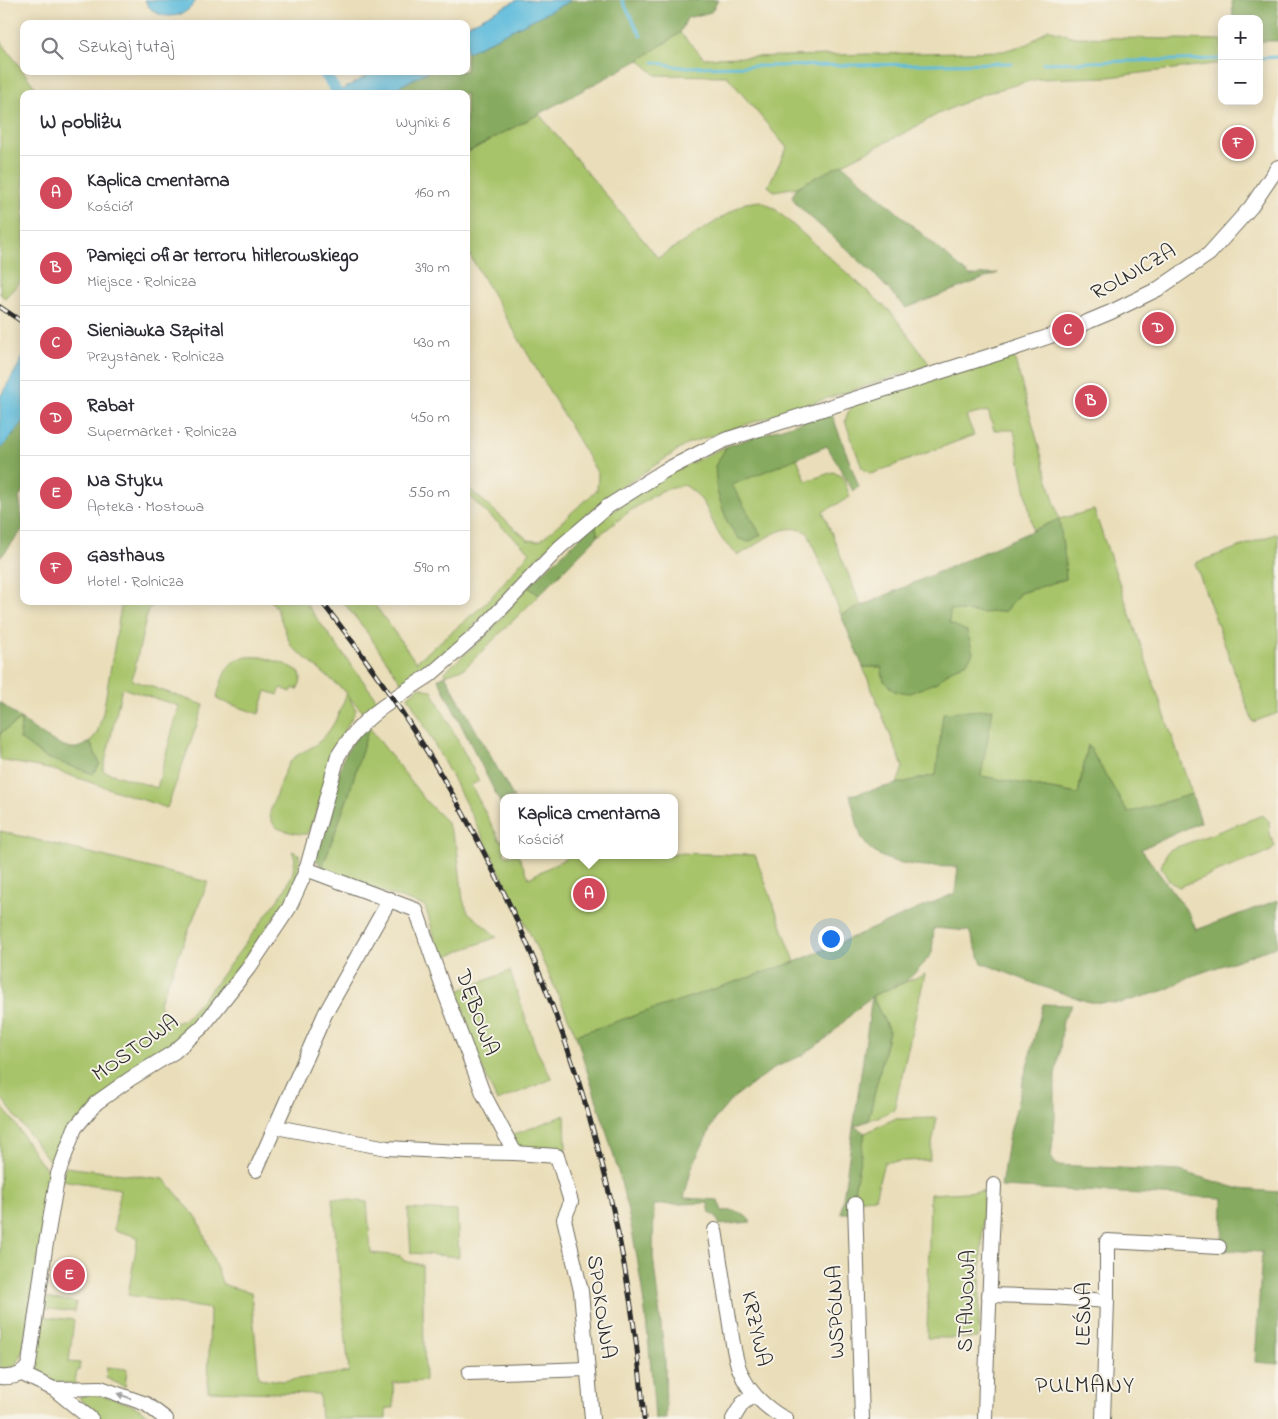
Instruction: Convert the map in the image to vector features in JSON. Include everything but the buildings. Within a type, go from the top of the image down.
[{"type":"street","name":"ROLNICZA","points":[[389,702],[430,674],[478,633],[560,547],[607,507],[664,471],[725,440],[1075,327],[1111,312],[1158,288],[1209,254],[1251,208],[1278,167]]},
{"type":"street","name":"MOSTOWA","points":[[22,1374],[31,1355],[45,1248],[58,1174],[75,1128],[96,1103],[174,1052],[202,1027],[250,966],[289,908],[306,869],[338,756],[348,739],[359,726],[389,702]]},
{"type":"street","name":"DĘBOWA","points":[[306,869],[416,910],[483,1094],[515,1152]]},
{"type":"street","points":[[256,1170],[325,1014],[390,899]]},
{"type":"street","points":[[276,1127],[387,1148],[458,1152],[515,1152]]},
{"type":"street","name":"SPOKOJNA","points":[[515,1152],[557,1156],[571,1202],[564,1219],[581,1291],[592,1419]]},
{"type":"street","name":"STAWOWA","points":[[985,1419],[994,1185]]},
{"type":"street","name":"WSPÓLNA","points":[[855,1204],[862,1419]]},
{"type":"street","name":"KRZYWA","points":[[715,1230],[731,1337],[738,1369],[753,1395],[778,1416],[786,1419]]},
{"type":"street","name":"LEŚNA","points":[[1103,1419],[1107,1241],[1219,1247]]},
{"type":"street","points":[[989,1295],[1107,1301]]},
{"type":"street","points":[[469,1373],[587,1369]]},
{"type":"street","points":[[0,1378],[22,1374],[54,1389],[91,1419]]},
{"type":"street","points":[[54,1389],[101,1388],[146,1404],[166,1419]]},
{"type":"street","points":[[733,1419],[742,1404],[753,1395]]},
{"type":"green space","points":[[572,0],[718,0],[711,12],[687,18],[680,33],[639,60],[470,151],[470,90],[399,90],[398,87],[421,75],[470,75],[470,51]]},
{"type":"green space","points":[[1232,0],[1278,0],[1278,41],[1263,41],[1263,15],[1233,15]]},
{"type":"green space","points":[[1048,29],[1074,37],[1218,40],[1218,63],[1109,77],[1037,79],[983,94],[938,114],[797,187],[774,191],[768,186],[787,148],[727,76],[656,75],[639,60],[680,33],[704,58],[1003,51],[1028,44]]},
{"type":"green space","points":[[0,40],[20,67],[20,75],[26,75],[37,90],[20,90],[20,282],[5,298],[0,294]]},
{"type":"green space","points":[[539,114],[658,258],[745,203],[761,201],[775,209],[892,313],[930,365],[689,443],[611,494],[543,552],[457,644],[403,685],[364,628],[345,605],[375,605],[416,662],[486,603],[530,552],[470,498],[470,489],[528,540],[537,541],[541,540],[597,490],[598,474],[470,256],[470,151]]},
{"type":"green space","points":[[842,164],[970,276],[998,273],[906,308],[872,272],[797,205],[792,197],[797,187]]},
{"type":"green space","points":[[1013,353],[1059,519],[1094,510],[1192,794],[1128,813],[1088,745],[1078,794],[980,776],[993,709],[936,775],[897,784],[903,767],[863,667],[881,667],[884,681],[937,682],[951,670],[967,662],[949,623],[950,610],[984,613],[1005,611],[1020,593],[1066,579],[1059,520],[1033,530],[1014,430],[994,430],[988,411],[966,416],[974,435],[871,474],[862,468],[845,421],[848,412],[856,403]]},
{"type":"green space","points":[[831,412],[859,487],[853,491],[827,446],[732,485],[761,535],[749,542],[739,539],[728,524],[717,492],[715,466],[727,446]]},
{"type":"green space","points":[[20,426],[20,533],[0,558],[0,450]]},
{"type":"green space","points":[[727,446],[715,466],[761,535],[731,485],[797,458],[806,481],[833,472],[843,477],[850,497],[823,512],[861,606],[841,615],[808,533],[799,529],[782,530],[738,555],[720,537],[700,498],[684,485],[661,491],[630,511],[598,536],[595,523],[666,475]]},
{"type":"green space","points":[[1059,519],[1066,579],[1020,593],[1005,611],[984,613],[950,610],[949,623],[967,631],[973,653],[967,662],[951,670],[937,682],[910,693],[894,691],[884,681],[881,667],[863,667],[841,615]]},
{"type":"green space","points":[[595,523],[598,536],[539,595],[528,587]]},
{"type":"green space","points":[[1278,533],[1278,713],[1253,722],[1195,563]]},
{"type":"green space","points":[[528,587],[539,595],[465,668],[445,675],[444,672],[487,635]]},
{"type":"green space","points":[[121,605],[154,605],[148,610],[132,680],[204,705],[167,808],[54,770],[0,760],[0,734],[21,719],[20,739],[44,757],[93,773],[100,764],[90,742],[97,733],[103,713]],"holes":[[[122,688],[179,706],[157,788],[103,771]]]},
{"type":"green space","points":[[274,605],[307,605],[378,701],[364,713],[348,696],[356,710],[332,754],[318,809],[307,834],[300,834],[276,827],[273,824],[270,812],[281,779],[290,762],[299,754],[315,745],[326,734],[335,722],[347,693],[291,646]]},
{"type":"green space","points":[[244,657],[262,657],[298,671],[301,678],[297,690],[293,688],[291,692],[281,688],[278,695],[266,691],[259,714],[218,700],[217,696],[223,679],[232,663]]},
{"type":"green space","points":[[445,675],[512,794],[500,794],[500,802],[438,679]]},
{"type":"green space","points":[[420,687],[432,691],[479,781],[471,785],[500,841],[500,859],[520,859],[529,878],[565,859],[678,859],[678,853],[755,855],[795,962],[576,1035],[496,864],[408,696]]},
{"type":"green space","points":[[0,702],[21,719],[0,734]]},
{"type":"green space","points":[[993,709],[981,776],[1078,794],[1088,745],[1128,813],[1192,794],[1201,822],[1141,849],[1190,915],[1196,930],[1278,900],[1278,946],[1189,977],[1166,990],[1121,1003],[1089,1002],[982,963],[969,931],[934,928],[932,953],[922,966],[905,982],[872,996],[889,1031],[868,1121],[854,1126],[865,1133],[850,1213],[841,1213],[872,997],[862,1004],[828,1037],[803,1055],[776,1067],[733,1098],[715,1119],[692,1167],[684,1198],[718,1200],[722,1211],[738,1212],[745,1215],[751,1222],[720,1225],[716,1217],[710,1213],[708,1203],[654,1205],[653,1256],[665,1360],[666,1419],[655,1419],[645,1313],[633,1233],[616,1164],[576,1035],[795,962],[955,893],[958,867],[904,864],[878,855],[868,847],[859,831],[850,795],[936,775],[943,713]]},
{"type":"green space","points":[[21,719],[44,736],[64,746],[76,748],[90,742],[100,764],[93,774],[44,757],[20,739]]},
{"type":"green space","points":[[369,727],[425,800],[446,821],[457,847],[463,900],[468,912],[497,937],[441,958],[425,906],[388,894],[322,868],[348,797]]},
{"type":"green space","points":[[369,727],[348,797],[322,868],[315,858],[343,759],[359,732]]},
{"type":"green space","points":[[1263,815],[1269,821],[1270,834],[1275,846],[1271,851],[1179,887],[1169,881],[1161,867],[1169,850]]},
{"type":"green space","points":[[0,831],[208,882],[159,1004],[175,1023],[185,1019],[216,983],[285,890],[293,872],[295,859],[292,851],[299,854],[296,880],[290,895],[208,1009],[184,1035],[127,1075],[57,1160],[51,1163],[0,1096]]},
{"type":"green space","points":[[510,971],[536,1049],[552,1079],[497,1101],[470,1041],[455,992]]},
{"type":"green space","points":[[925,974],[894,1110],[868,1121],[889,1031],[872,996]]},
{"type":"green space","points":[[1043,1004],[1072,1005],[1063,1020],[1055,1076],[1055,1119],[1051,1158],[1057,1165],[1180,1171],[1240,1189],[1278,1192],[1278,1364],[1255,1362],[1262,1252],[1222,1250],[1223,1198],[1001,1187],[1008,1140]]},
{"type":"green space","points":[[0,1105],[12,1119],[37,1158],[50,1173],[51,1180],[22,1355],[15,1366],[0,1370]]},
{"type":"green space","points":[[565,1115],[566,1149],[556,1153],[516,1150],[510,1136]]},
{"type":"green space","points":[[937,1118],[929,1160],[884,1162],[875,1198],[852,1200],[865,1133],[894,1119]]},
{"type":"green space","points":[[65,1167],[164,1179],[198,1219],[223,1285],[251,1292],[259,1378],[282,1381],[349,1372],[332,1198],[367,1202],[371,1253],[401,1256],[404,1261],[422,1265],[425,1381],[393,1383],[394,1408],[386,1408],[386,1419],[321,1419],[319,1394],[208,1391],[210,1309],[128,1295],[138,1237],[114,1230],[120,1189],[62,1180]]},
{"type":"green space","points":[[984,1191],[978,1338],[927,1338],[930,1194]]},
{"type":"green space","points":[[408,1209],[457,1211],[459,1257],[411,1253]]},
{"type":"green space","points":[[46,1298],[76,1302],[75,1312],[41,1308],[43,1300]]},
{"type":"green space","points":[[40,1316],[74,1320],[69,1362],[80,1363],[74,1386],[48,1378],[38,1366],[36,1341]]},
{"type":"green space","points":[[107,1367],[127,1369],[125,1387],[106,1378]]},
{"type":"green space","points":[[85,1393],[122,1401],[138,1408],[155,1419],[102,1419],[80,1399]]},
{"type":"water","points":[[145,0],[196,0],[185,12],[170,16],[155,12]]},
{"type":"water","points":[[517,0],[572,0],[470,51],[470,24]]},
{"type":"water","points":[[369,75],[421,75],[393,90],[341,90]]},
{"type":"water","points":[[20,363],[20,426],[0,450],[0,397]]},
{"type":"waterway","points":[[622,0],[641,36]]},
{"type":"waterway","points":[[1263,58],[1278,57]]},
{"type":"waterway","points":[[1043,63],[1218,59]]},
{"type":"waterway","points":[[654,62],[680,67],[1012,63]]},
{"type":"waterway","points":[[326,75],[336,90]]},
{"type":"railway","points":[[0,307],[20,320]]},
{"type":"railway","points":[[324,605],[388,691],[448,786],[500,884],[544,986],[581,1090],[610,1198],[631,1307],[644,1419]]},
{"type":"place","name":"Gasthaus","points":[[1238,143]]},
{"type":"place","name":"Rabat","points":[[1158,328]]},
{"type":"place","name":"Sieniawka Szpital","points":[[1068,330]]},
{"type":"place","name":"Pamięci ofiar terroru hitlerowskiego","points":[[1091,401]]},
{"type":"place","name":"Kaplica cmentarna","points":[[589,894]]},
{"type":"place","name":"Na Styku","points":[[69,1275]]},
{"type":"district","name":"PULMANY","points":[[1085,1386]]}]
